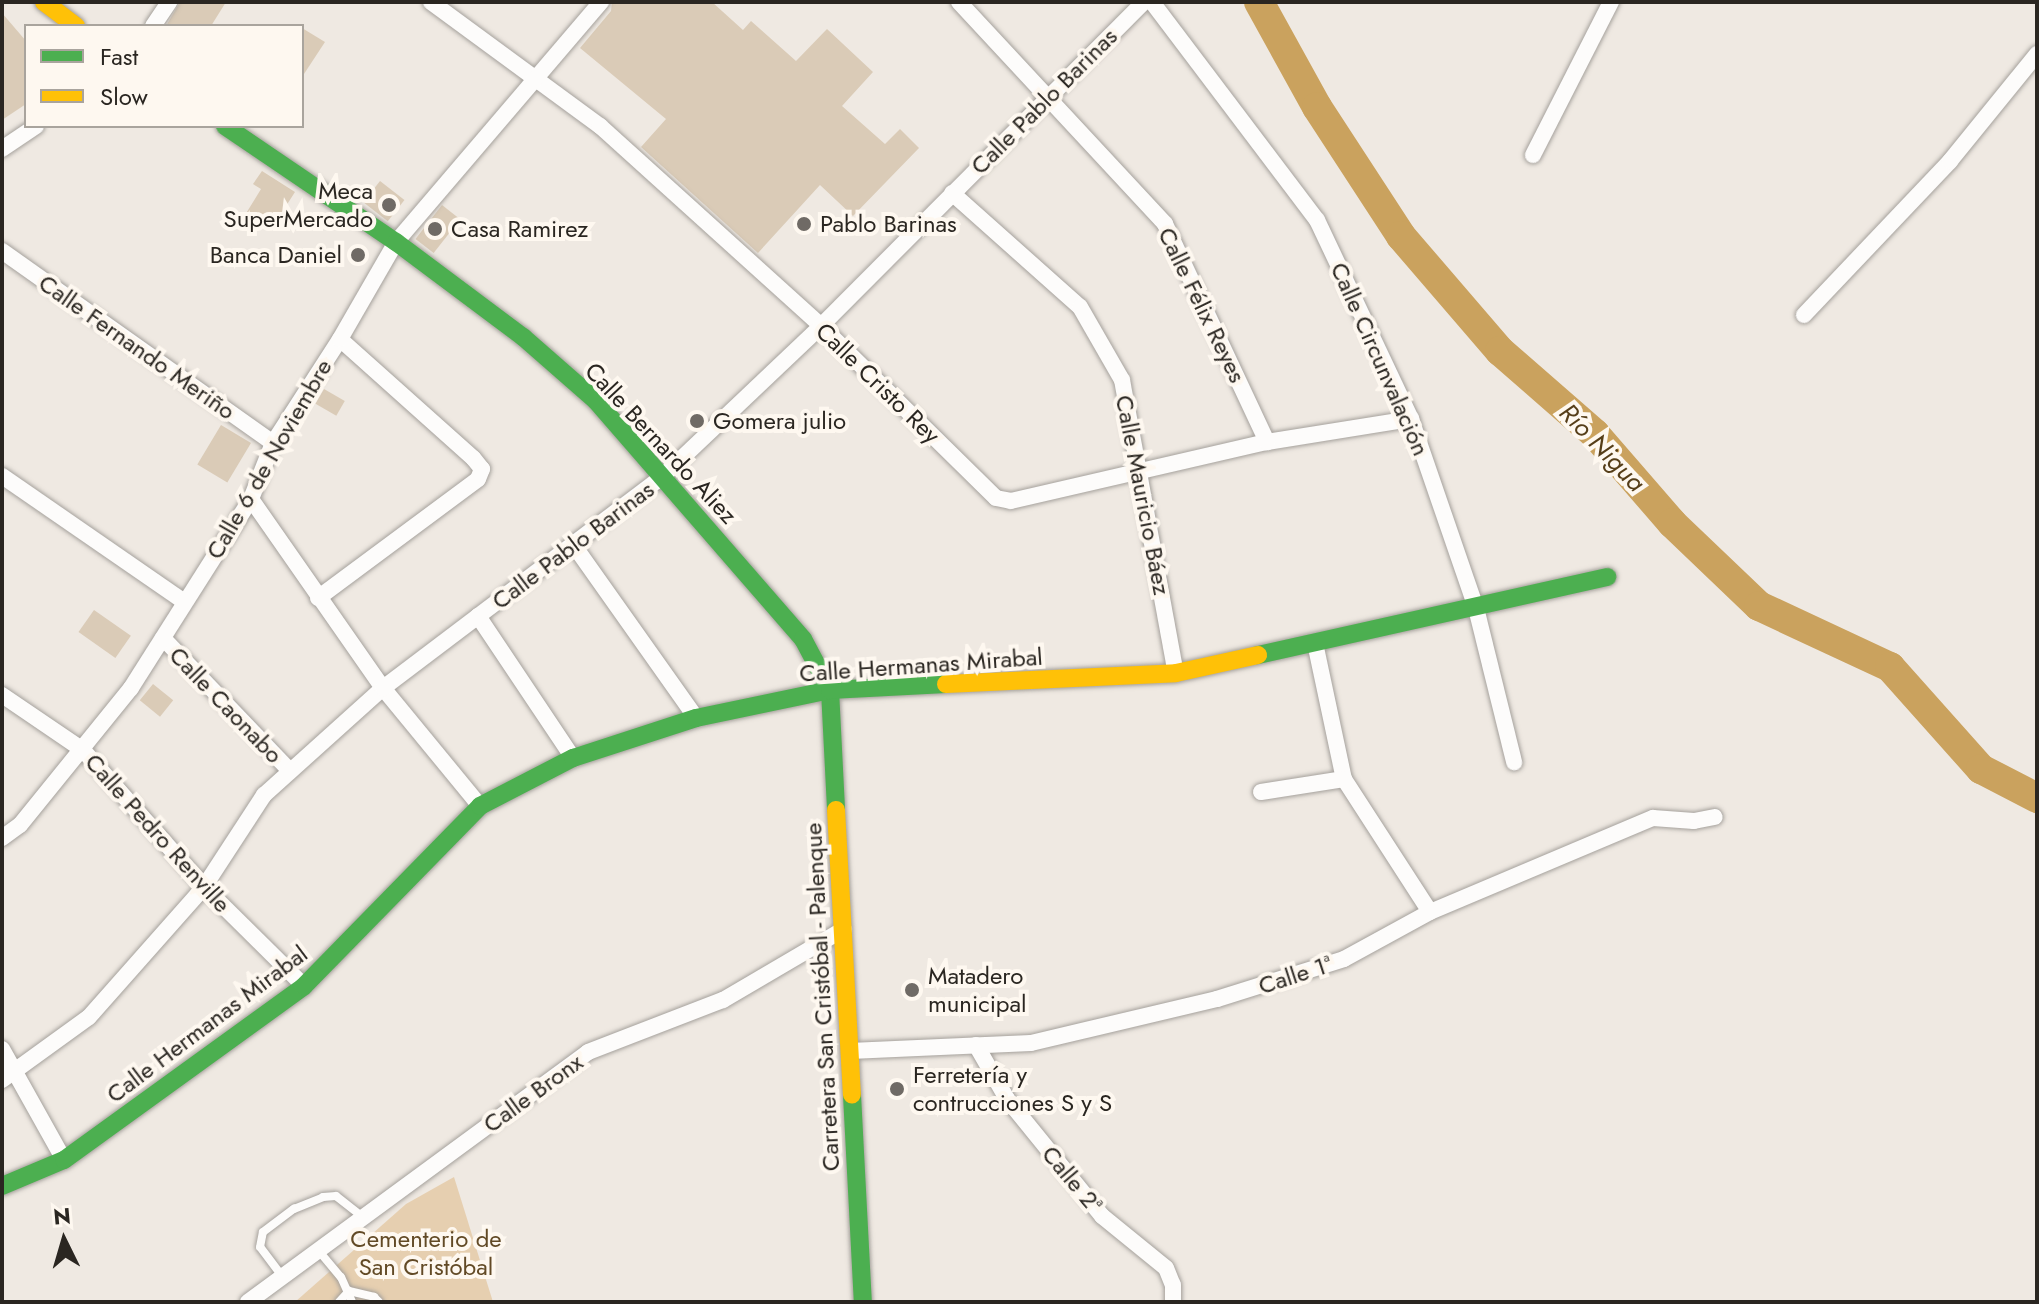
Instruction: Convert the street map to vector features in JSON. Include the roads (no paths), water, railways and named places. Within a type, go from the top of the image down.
[{"type":"street","points":[[44,2],[73,24]]},
{"type":"street","points":[[154,24],[169,2]]},
{"type":"street","name":"Calle Cristo Rey","points":[[431,2],[600,126],[821,326],[996,498],[1011,501],[1267,442],[1411,419]]},
{"type":"street","name":"Calle 6 de Noviembre","points":[[2,838],[20,825],[131,688],[183,601],[251,499],[273,443],[340,339],[396,242],[601,2]]},
{"type":"street","name":"Calle Félix Reyes","points":[[959,2],[1165,224],[1267,442]]},
{"type":"street","name":"Calle Pablo Barinas","points":[[8,1077],[89,1017],[204,887],[264,795],[383,688],[663,476],[821,326],[1144,2]]},
{"type":"street","name":"Calle Circunvalación","points":[[1152,2],[1317,220],[1411,419],[1476,608],[1514,762]]},
{"type":"street","points":[[1533,155],[1611,2]]},
{"type":"street","points":[[1804,315],[1950,161],[2037,54]]},
{"type":"street","points":[[2,149],[33,128]]},
{"type":"street","name":"Calle Bernardo Aliez","points":[[228,128],[396,242],[523,337],[585,392],[663,476],[803,639],[830,690]]},
{"type":"street","name":"Calle Mauricio Báez","points":[[952,193],[1080,307],[1122,380],[1176,673]]},
{"type":"street","name":"Calle Fernando Meriño","points":[[2,251],[273,443]]},
{"type":"street","points":[[318,598],[478,479],[482,469],[340,339]]},
{"type":"street","points":[[2,476],[183,601]]},
{"type":"street","points":[[251,499],[383,688],[480,806]]},
{"type":"street","points":[[573,544],[696,718]]},
{"type":"street","name":"Calle Hermanas Mirabal","points":[[2,1186],[64,1160],[304,986],[480,806],[573,758],[696,718],[830,690],[1176,673],[1607,577]]},
{"type":"street","points":[[478,616],[573,758]]},
{"type":"street","name":"Calle Caonabo","points":[[163,638],[290,771]]},
{"type":"street","points":[[1315,643],[1344,779],[1430,912]]},
{"type":"street","name":"Carretera San Cristóbal - Palenque","points":[[830,690],[863,1302]]},
{"type":"street","name":"Calle Pedro Renville","points":[[2,695],[83,750],[204,887],[304,986]]},
{"type":"street","points":[[1261,792],[1344,779]]},
{"type":"street","name":"Calle 1ª","points":[[850,1051],[1031,1043],[1217,999],[1344,959],[1430,912],[1653,818],[1694,821],[1715,817]]},
{"type":"street","name":"Calle Bronx","points":[[248,1302],[317,1248],[588,1052],[723,1000],[844,929]]},
{"type":"street","name":"Calle 2ª","points":[[976,1045],[1007,1099],[1102,1216],[1166,1268],[1173,1285],[1173,1302]]},
{"type":"street","points":[[2,1049],[8,1077],[64,1160]]},
{"type":"lane","points":[[282,1276],[260,1247],[263,1232],[294,1209],[323,1197],[336,1196],[362,1216]]},
{"type":"lane","points":[[317,1248],[349,1291],[352,1302]]},
{"type":"lane","points":[[339,1302],[349,1291]]},
{"type":"lane","points":[[349,1291],[374,1297],[379,1302]]},
{"type":"waterway","name":"Río Nigua","points":[[1259,2],[1317,107],[1401,236],[1500,351],[1595,434],[1672,523],[1759,606],[1890,667],[1981,769],[2037,798]]},
{"type":"place","name":"Meca SuperMercado","points":[[389,205]]},
{"type":"place","name":"Pablo Barinas","points":[[804,224]]},
{"type":"place","name":"Casa Ramirez","points":[[435,229]]},
{"type":"place","name":"Banca Daniel","points":[[358,255]]},
{"type":"place","name":"Gomera julio","points":[[697,421]]},
{"type":"place","name":"Matadero municipal","points":[[912,990]]},
{"type":"place","name":"Ferretería y contrucciones S y S","points":[[897,1089]]},
{"type":"park label","name":"Cementerio de San Cristóbal","points":[[426,1253]]}]
